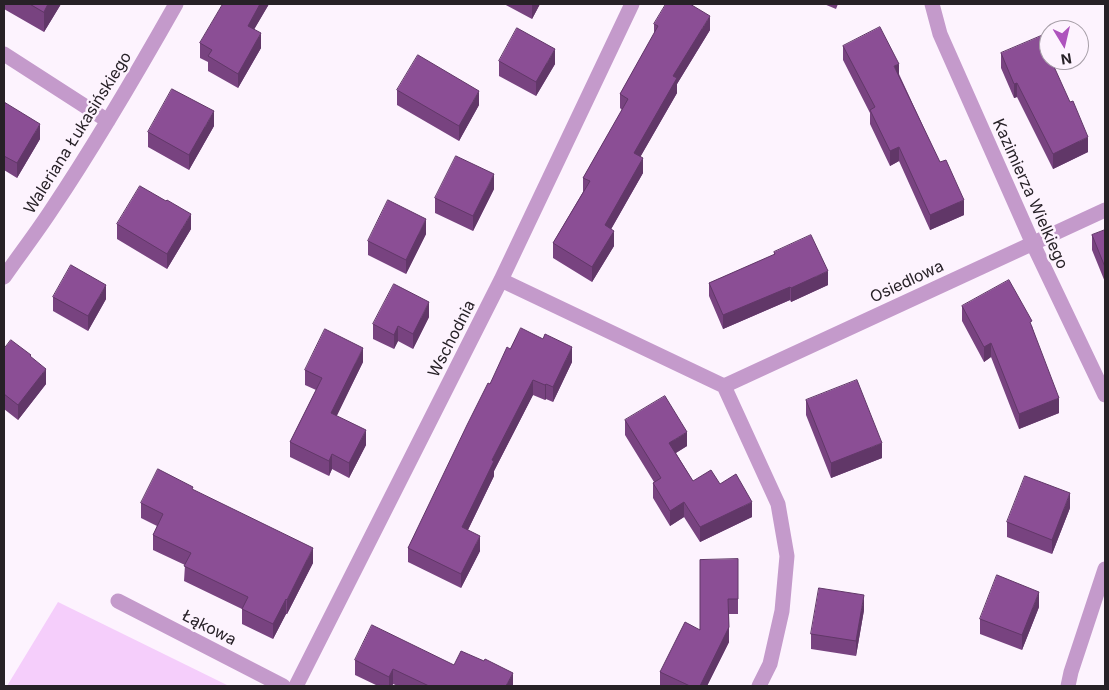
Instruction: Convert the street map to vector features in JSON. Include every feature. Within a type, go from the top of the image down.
[{"type":"street","name":"Waleriana Łukasińskiego","points":[[4,277],[52,210],[132,83],[176,4]]},
{"type":"street","name":"Wschodnia","points":[[296,686],[501,280],[632,4]]},
{"type":"street","name":"Kazimierza Wielkiego","points":[[932,4],[940,34],[1033,244],[1105,395]]},
{"type":"street","points":[[4,54],[108,121]]},
{"type":"street","name":"Osiedlowa","points":[[724,386],[1105,210]]},
{"type":"street","points":[[501,280],[724,386],[778,504],[787,556],[782,611],[770,664],[759,686]]},
{"type":"street","points":[[1068,686],[1105,569]]},
{"type":"street","name":"Łąkowa","points":[[118,601],[283,686]]},
{"type":"shaded area","points":[[58,602],[229,686],[7,686]]},
{"type":"building","points":[[30,4],[48,4],[44,12]]},
{"type":"building","points":[[223,4],[260,4],[248,26],[261,33],[238,74],[208,56],[212,50],[200,43]]},
{"type":"building","points":[[666,4],[690,4],[710,16],[673,76],[677,78],[634,153],[643,158],[605,225],[614,231],[592,267],[553,243],[590,181],[583,178],[628,99],[620,94],[658,26],[654,24]]},
{"type":"building","points":[[880,27],[899,64],[894,66],[940,162],[946,160],[964,200],[930,215],[899,147],[890,151],[870,110],[875,107],[843,46]]},
{"type":"building","points":[[517,28],[555,49],[536,82],[499,61]]},
{"type":"building","points":[[1039,37],[1039,70],[1056,70],[1070,102],[1073,101],[1088,137],[1053,154],[1017,83],[1014,84],[1001,53]]},
{"type":"building","points":[[418,55],[479,91],[459,126],[397,90]]},
{"type":"building","points":[[172,89],[214,111],[189,155],[148,132]]},
{"type":"building","points":[[4,102],[40,124],[17,163],[4,156]]},
{"type":"building","points":[[456,156],[494,174],[473,216],[435,198]]},
{"type":"building","points":[[140,186],[191,214],[167,254],[117,224]]},
{"type":"building","points":[[388,200],[426,219],[406,260],[368,241]]},
{"type":"building","points":[[1105,230],[1105,267],[1092,235]]},
{"type":"building","points":[[811,235],[828,271],[723,315],[709,283],[775,254],[774,252]]},
{"type":"building","points":[[71,265],[106,285],[88,316],[53,297]]},
{"type":"building","points":[[1009,280],[1032,321],[1030,322],[1059,398],[1019,414],[991,343],[984,347],[962,306]]},
{"type":"building","points":[[394,284],[429,302],[413,334],[398,326],[394,335],[373,324]]},
{"type":"building","points":[[521,328],[543,339],[545,334],[572,347],[553,387],[533,380],[492,460],[494,461],[462,527],[480,536],[461,574],[408,548],[488,383],[490,384],[507,347],[510,349]]},
{"type":"building","points":[[325,329],[363,348],[331,413],[366,430],[349,463],[332,454],[329,461],[290,442],[322,378],[305,370]]},
{"type":"building","points":[[11,340],[46,369],[18,405],[4,394],[4,349]]},
{"type":"building","points":[[857,380],[882,443],[831,463],[806,400]]},
{"type":"building","points":[[665,396],[687,432],[669,443],[693,481],[711,470],[720,484],[736,474],[752,502],[700,527],[684,502],[670,511],[653,483],[661,478],[625,420]]},
{"type":"building","points":[[158,469],[193,487],[192,489],[313,548],[273,624],[242,609],[248,597],[184,566],[191,553],[153,535],[163,514],[141,503]]},
{"type":"building","points":[[1025,476],[1070,493],[1052,540],[1007,522]]},
{"type":"building","points":[[738,559],[738,599],[728,599],[729,627],[700,686],[690,686],[660,672],[685,622],[700,630],[700,560]]},
{"type":"building","points":[[997,575],[1039,592],[1022,635],[980,619]]},
{"type":"building","points":[[819,588],[864,595],[856,641],[811,634]]},
{"type":"building","points":[[372,625],[454,665],[461,651],[484,661],[485,659],[513,673],[506,686],[429,686],[393,669],[389,677],[355,660]]}]
